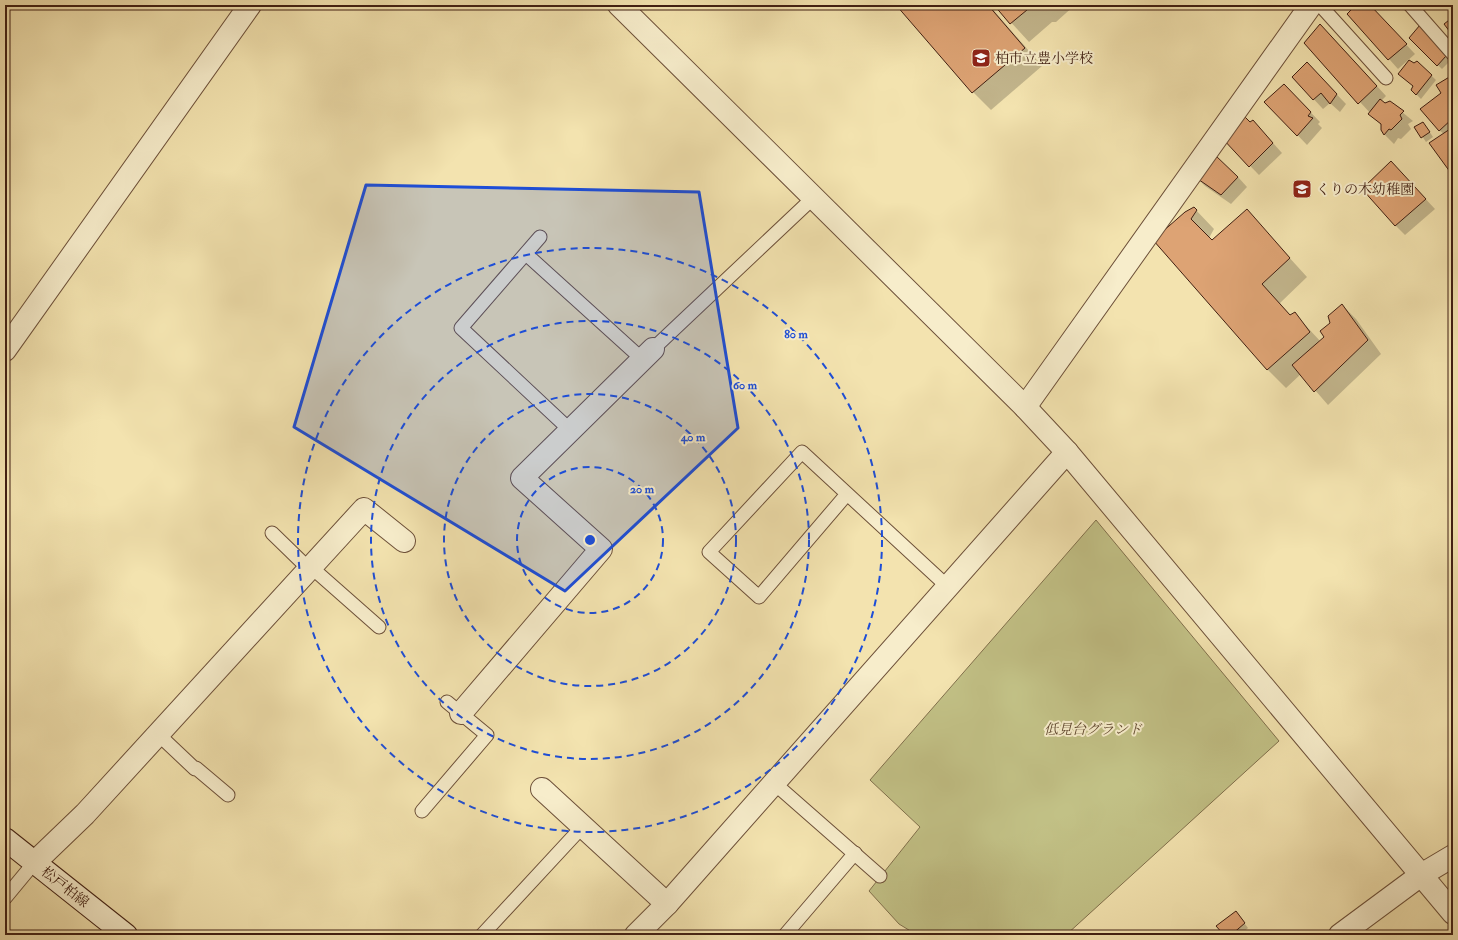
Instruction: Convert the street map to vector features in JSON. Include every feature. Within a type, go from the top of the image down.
[{"type":"street","points":[[5,350],[250,5]]},
{"type":"street","points":[[618,5],[1025,407],[1067,452],[1453,913]]},
{"type":"street","points":[[1025,407],[1311,5]]},
{"type":"street","points":[[454,707],[601,549],[522,478],[648,354]]},
{"type":"street","points":[[636,935],[667,904],[1067,452]]},
{"type":"street","points":[[34,863],[85,814],[159,735],[364,509],[404,541]]},
{"type":"street","points":[[542,790],[667,904]]},
{"type":"street","name":"松戸柏線","points":[[5,839],[126,935]]},
{"type":"street","points":[[1340,935],[1421,875],[1453,856]]},
{"type":"lane","points":[[1320,5],[1386,78]]},
{"type":"lane","points":[[1410,5],[1453,54]]},
{"type":"lane","points":[[526,254],[648,354],[813,198]]},
{"type":"lane","points":[[540,237],[461,328],[570,430]]},
{"type":"lane","points":[[848,494],[759,597],[709,552],[802,452],[848,494],[948,587]]},
{"type":"lane","points":[[272,533],[378,627]]},
{"type":"lane","points":[[422,811],[487,736],[454,707]]},
{"type":"lane","points":[[159,735],[194,769],[196,768],[228,795]]},
{"type":"lane","points":[[774,784],[880,876]]},
{"type":"lane","points":[[482,935],[583,826]]},
{"type":"lane","points":[[785,935],[855,853]]},
{"type":"lane","points":[[5,898],[34,863]]},
{"type":"highlighted area","points":[[366,185],[699,192],[738,428],[565,591],[294,427]]},
{"type":"green space","name":"低見台グランド","points":[[1096,520],[1279,741],[1066,935],[917,935],[899,924],[869,891],[920,827],[870,780]]},
{"type":"building","points":[[896,5],[988,5],[1025,48],[972,93]]},
{"type":"building","points":[[994,5],[1033,5],[1010,24]]},
{"type":"building","points":[[1356,5],[1370,5],[1407,44],[1388,60],[1347,14]]},
{"type":"building","points":[[1453,17],[1453,36],[1444,24]]},
{"type":"building","points":[[1320,24],[1377,86],[1358,104],[1304,43]]},
{"type":"building","points":[[1420,25],[1446,56],[1437,66],[1409,38]]},
{"type":"building","points":[[1409,60],[1414,63],[1417,61],[1432,75],[1416,95],[1411,90],[1413,86],[1398,74]]},
{"type":"building","points":[[1307,62],[1337,94],[1330,104],[1321,93],[1313,100],[1292,77]]},
{"type":"building","points":[[1452,67],[1453,118],[1439,131],[1420,109],[1441,93],[1436,85],[1451,76],[1449,71]]},
{"type":"building","points":[[1284,84],[1311,112],[1308,116],[1313,118],[1297,136],[1264,102]]},
{"type":"building","points":[[1380,99],[1385,103],[1390,101],[1404,111],[1400,115],[1402,119],[1384,135],[1381,130],[1381,124],[1368,114]]},
{"type":"building","points":[[1243,115],[1250,122],[1253,120],[1273,143],[1249,167],[1222,138]]},
{"type":"building","points":[[1423,122],[1430,132],[1421,138],[1414,127]]},
{"type":"building","points":[[1453,127],[1453,176],[1429,143]]},
{"type":"building","points":[[1215,155],[1238,177],[1221,195],[1195,177]]},
{"type":"building","points":[[1391,161],[1426,199],[1395,226],[1362,189]]},
{"type":"building","points":[[1194,207],[1197,210],[1191,219],[1212,240],[1247,209],[1290,258],[1262,284],[1290,315],[1295,312],[1310,332],[1267,370],[1153,240],[1185,212]]},
{"type":"building","points":[[1342,304],[1368,340],[1314,392],[1292,365],[1324,337],[1320,331],[1330,323],[1328,316]]},
{"type":"building","points":[[1236,911],[1245,923],[1231,935],[1224,935],[1216,926]]},
{"type":"place","name":"柏市立豊小学校","points":[[981,58]]},
{"type":"place","name":"くりの木幼稚園","points":[[1302,189]]}]
